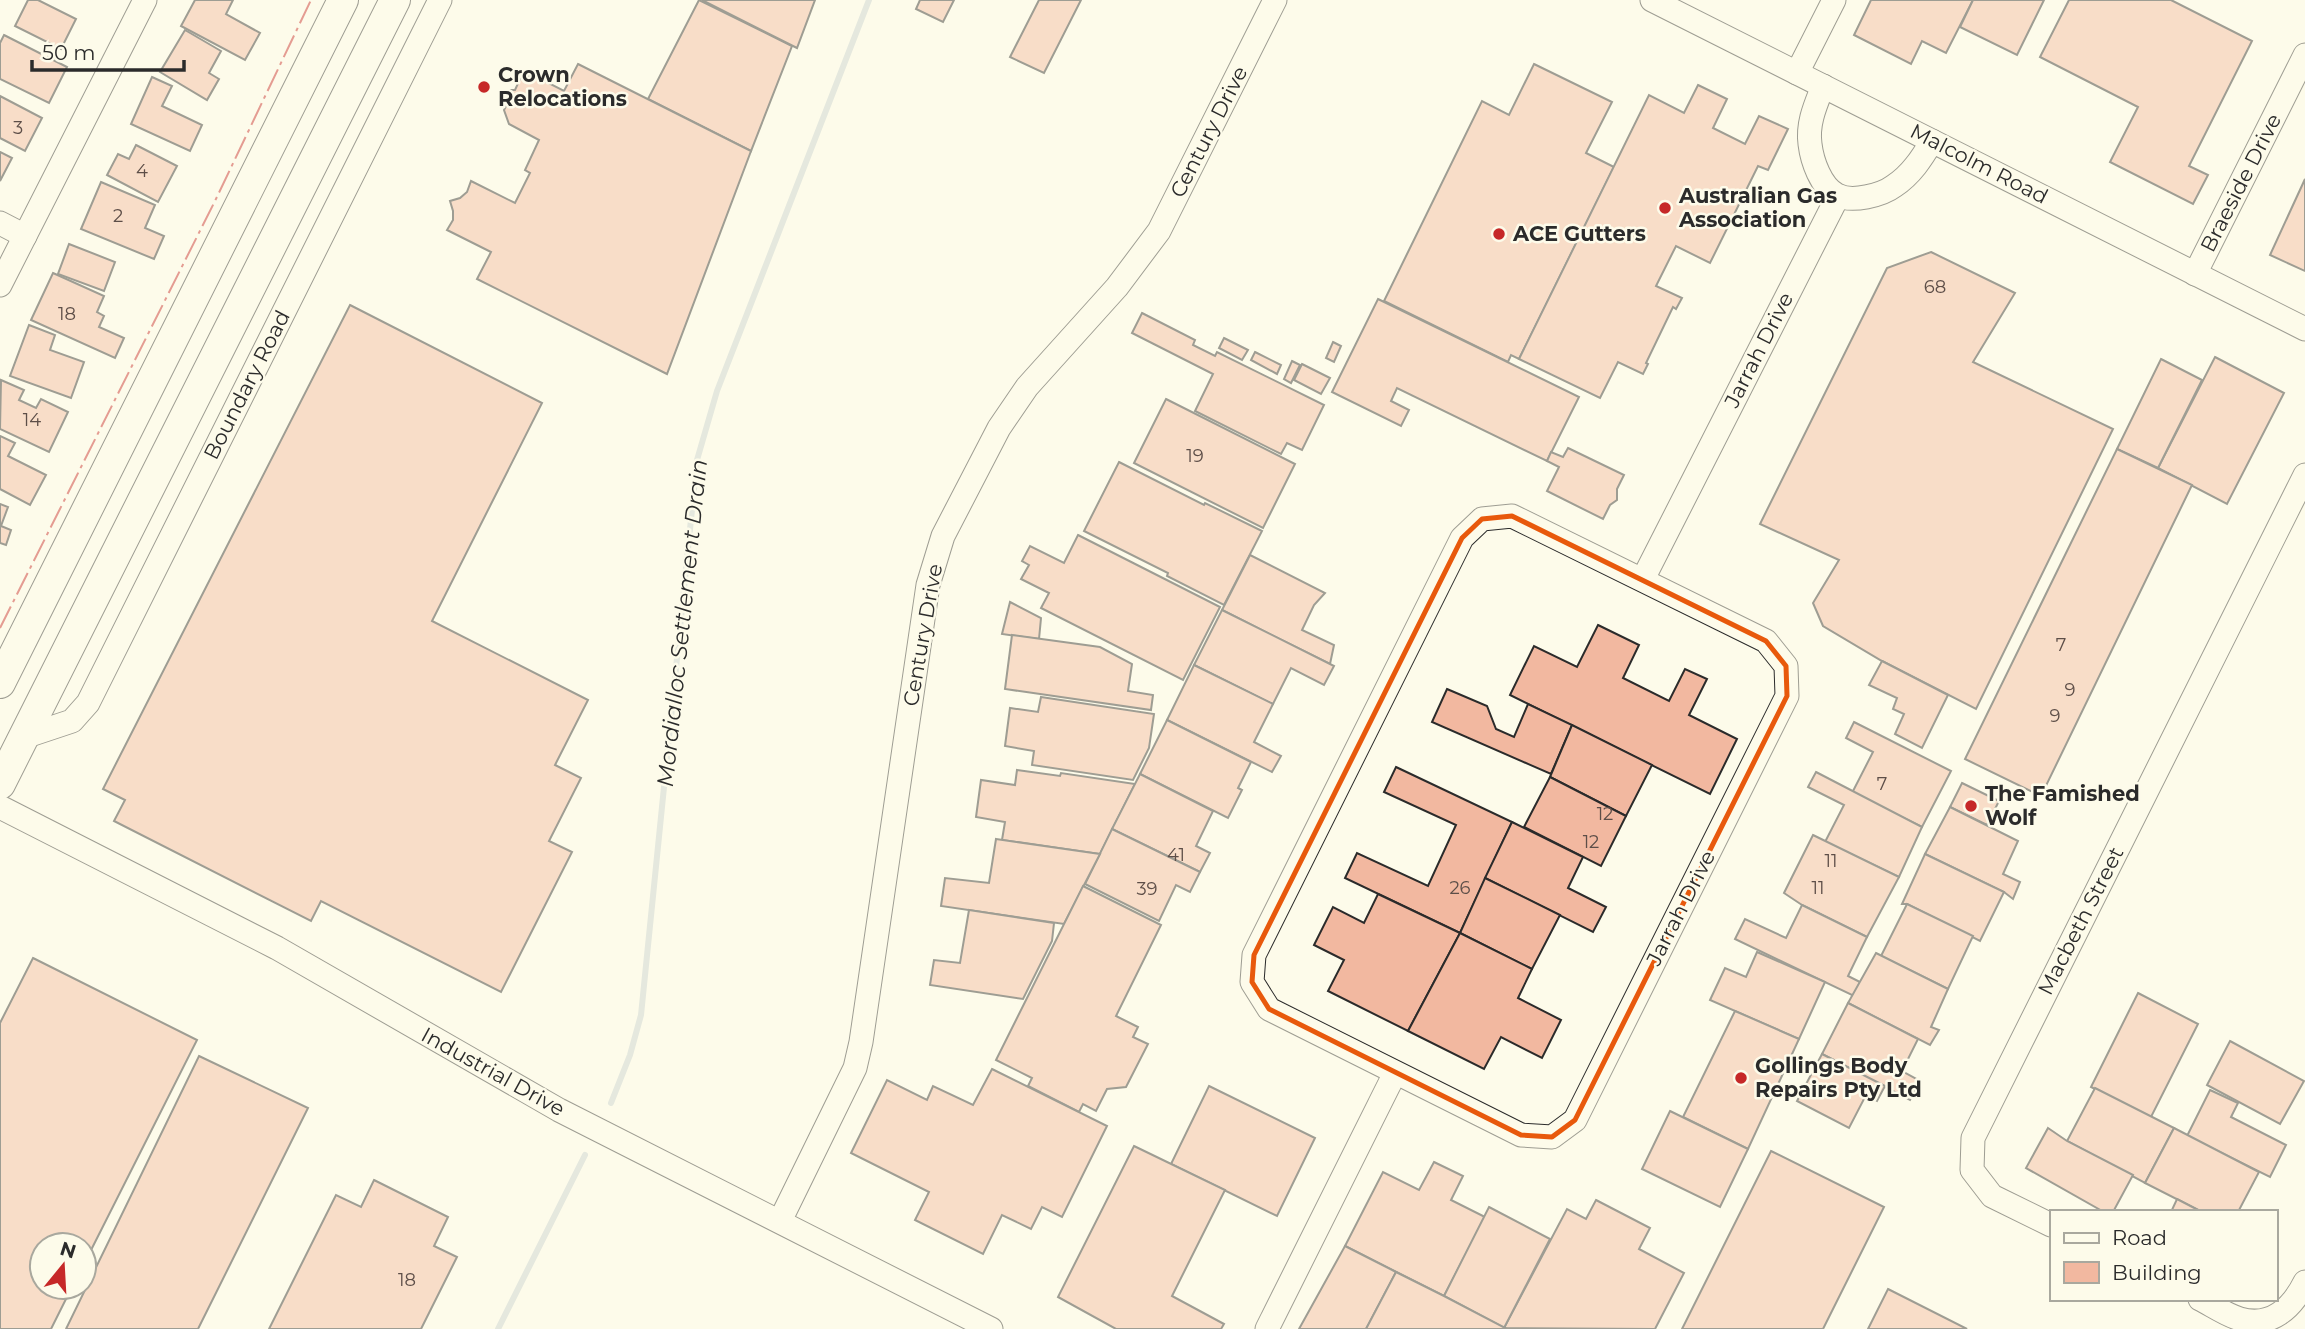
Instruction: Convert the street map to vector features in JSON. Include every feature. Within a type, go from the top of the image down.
[{"type":"main road","points":[[0,683],[342,0]]},
{"type":"main road","name":"Boundary Road","points":[[0,783],[395,0]]},
{"type":"street","points":[[0,285],[145,0]]},
{"type":"street","name":"Boundary Road","points":[[24,737],[72,721],[88,703],[440,0]]},
{"type":"street","name":"Century Drive","points":[[780,1221],[855,1068],[928,585],[943,536],[982,458],[1011,408],[1117,287],[1159,230],[1275,0]]},
{"type":"street","name":"Malcolm Road","points":[[1652,0],[2305,329]]},
{"type":"street","points":[[1797,73],[1834,0]]},
{"type":"street","name":"Braeside Drive","points":[[2195,274],[2305,55]]},
{"type":"street","points":[[1823,86],[1810,124],[1810,144],[1822,180],[1838,196],[1878,195],[1894,186],[1910,173],[1932,141]]},
{"type":"street","name":"Jarrah Drive","points":[[1643,579],[1838,196]]},
{"type":"street","points":[[0,223],[25,236]]},
{"type":"street","name":"Macbeth Street","points":[[2050,1225],[1992,1196],[1972,1170],[1973,1138],[2305,475]]},
{"type":"street","name":"Jarrah Drive","points":[[1512,516],[1643,579],[1766,641],[1786,666],[1787,696],[1575,1120],[1552,1137],[1521,1135],[1269,1009],[1252,982],[1254,955],[1462,538],[1482,519],[1512,516]]},
{"type":"street","name":"Industrial Drive","points":[[0,807],[277,948],[559,1110],[991,1329]]},
{"type":"street","points":[[1267,1329],[1395,1073]]},
{"type":"street","points":[[2204,1301],[2241,1320],[2272,1319],[2296,1300],[2305,1282]]},
{"type":"highlighted area","points":[[1512,516],[1766,641],[1786,666],[1787,696],[1575,1120],[1552,1137],[1521,1135],[1269,1009],[1252,982],[1254,955],[1462,538],[1482,519]]},
{"type":"building","points":[[28,0],[38,0],[76,19],[61,49],[15,26]]},
{"type":"building","points":[[195,0],[233,0],[226,14],[260,33],[245,60],[181,26]]},
{"type":"building","points":[[699,0],[792,46],[751,151],[648,99]]},
{"type":"building","points":[[702,0],[815,0],[797,48]]},
{"type":"building","points":[[920,0],[954,0],[943,22],[916,9]]},
{"type":"building","points":[[1039,0],[1081,0],[1044,73],[1010,57]]},
{"type":"building","points":[[1871,0],[1973,0],[1946,53],[1922,41],[1911,64],[1854,35]]},
{"type":"building","points":[[1973,0],[2044,0],[2017,55],[1960,27]]},
{"type":"building","points":[[2069,0],[2171,0],[2252,41],[2189,166],[2208,175],[2193,204],[2110,162],[2138,107],[2040,57]]},
{"type":"building","points":[[185,30],[221,51],[209,73],[219,79],[207,100],[160,72]]},
{"type":"building","points":[[4,35],[67,67],[49,103],[0,79],[0,43]]},
{"type":"building","points":[[578,64],[751,151],[667,374],[477,279],[491,252],[447,230],[453,220],[450,201],[467,192],[471,181],[515,203],[530,173],[525,170],[539,140],[509,124],[504,110],[509,100],[505,94],[507,90],[515,90],[520,79],[533,75],[564,91]]},
{"type":"building","name":"ACE Gutters","points":[[1534,64],[1612,102],[1586,153],[1614,167],[1519,359],[1511,355],[1508,362],[1384,301],[1482,101],[1509,115]]},
{"type":"building","points":[[152,77],[172,86],[162,106],[202,125],[190,151],[131,124]]},
{"type":"building","name":"Australian Gas Association","points":[[1698,85],[1727,99],[1713,128],[1745,144],[1759,116],[1788,129],[1768,170],[1758,166],[1710,263],[1676,246],[1656,286],[1682,298],[1676,309],[1673,307],[1643,374],[1618,362],[1600,398],[1519,359],[1649,95],[1684,113]]},
{"type":"building","points":[[0,96],[42,118],[25,151],[0,138]]},
{"type":"building","points":[[136,145],[177,166],[158,202],[107,175],[118,154],[129,159]]},
{"type":"building","points":[[0,152],[12,158],[0,181]]},
{"type":"building","points":[[2305,179],[2305,271],[2270,255]]},
{"type":"building","points":[[101,182],[155,205],[145,228],[164,236],[154,259],[81,229]]},
{"type":"building","points":[[69,244],[115,262],[104,291],[58,274]]},
{"type":"building","points":[[1931,252],[2015,293],[1973,362],[2113,429],[1976,709],[1882,661],[1823,626],[1813,603],[1839,560],[1760,524],[1887,268]]},
{"type":"building","points":[[53,273],[104,296],[97,312],[104,316],[99,327],[124,338],[115,358],[31,320]]},
{"type":"building","points":[[1378,299],[1579,397],[1547,461],[1397,388],[1391,401],[1409,410],[1401,426],[1332,392]]},
{"type":"building","points":[[350,305],[542,403],[432,621],[588,700],[555,765],[581,778],[549,841],[572,852],[501,992],[321,901],[311,921],[114,821],[125,800],[103,789]]},
{"type":"building","points":[[1142,313],[1195,340],[1193,345],[1215,356],[1217,352],[1324,405],[1302,450],[1287,443],[1281,454],[1195,411],[1213,374],[1132,333]]},
{"type":"building","points":[[29,325],[55,335],[50,350],[84,362],[71,398],[10,376]]},
{"type":"building","points":[[1224,338],[1248,350],[1242,360],[1219,348]]},
{"type":"building","points":[[1333,342],[1341,346],[1334,362],[1326,358]]},
{"type":"building","points":[[1255,352],[1281,365],[1277,374],[1251,360]]},
{"type":"building","points":[[2215,357],[2284,393],[2227,504],[2158,468]]},
{"type":"building","points":[[2161,359],[2202,380],[2158,468],[2117,449]]},
{"type":"building","points":[[1292,361],[1300,365],[1291,383],[1284,379]]},
{"type":"building","points":[[1302,364],[1330,378],[1321,394],[1294,380]]},
{"type":"building","points":[[1,380],[24,390],[19,400],[36,408],[41,399],[68,412],[49,452],[0,429]]},
{"type":"building","points":[[1166,399],[1295,464],[1263,528],[1134,463]]},
{"type":"building","points":[[0,436],[15,443],[8,456],[46,475],[30,505],[0,489]]},
{"type":"building","points":[[1568,448],[1624,475],[1617,489],[1617,500],[1610,505],[1603,519],[1547,491],[1559,467],[1547,461],[1551,452],[1563,457]]},
{"type":"building","points":[[2117,449],[2192,485],[2041,796],[1965,759]]},
{"type":"building","points":[[1119,462],[1262,531],[1224,605],[1167,576],[1168,573],[1084,531]]},
{"type":"building","points":[[0,504],[8,507],[1,526],[11,530],[6,545],[0,543]]},
{"type":"building","points":[[1078,535],[1220,607],[1183,680],[1041,608],[1049,593],[1021,579],[1029,565],[1022,561],[1030,546],[1064,563]]},
{"type":"building","points":[[1250,555],[1325,593],[1314,605],[1302,630],[1334,645],[1330,664],[1222,610]]},
{"type":"building","points":[[1010,602],[1041,618],[1039,639],[1002,634]]},
{"type":"building","points":[[1222,610],[1334,666],[1324,685],[1291,668],[1273,704],[1194,665]]},
{"type":"building","points":[[1598,625],[1639,645],[1623,678],[1669,701],[1685,669],[1707,679],[1689,715],[1737,739],[1710,794],[1510,695],[1534,646],[1577,667]]},
{"type":"building","points":[[1012,635],[1100,647],[1132,664],[1128,691],[1153,695],[1151,710],[1005,689]]},
{"type":"building","points":[[1882,661],[1948,695],[1922,748],[1895,734],[1904,714],[1893,709],[1897,698],[1869,685]]},
{"type":"building","points":[[1194,665],[1273,704],[1254,742],[1281,756],[1272,772],[1167,720]]},
{"type":"building","points":[[1447,689],[1487,706],[1496,729],[1514,737],[1528,704],[1572,725],[1551,774],[1432,722]]},
{"type":"building","points":[[1041,697],[1154,714],[1149,748],[1133,780],[1032,765],[1034,751],[1005,746],[1010,708],[1038,712]]},
{"type":"building","points":[[1167,720],[1251,762],[1238,788],[1242,790],[1228,818],[1140,774]]},
{"type":"building","points":[[1854,722],[1951,771],[1922,827],[1852,793],[1873,752],[1846,738]]},
{"type":"building","points":[[1572,725],[1652,765],[1626,816],[1550,777]]},
{"type":"building","points":[[1396,767],[1512,822],[1460,933],[1345,878],[1357,853],[1428,886],[1456,825],[1384,792]]},
{"type":"building","points":[[1017,770],[1060,776],[1061,773],[1135,784],[1100,854],[1002,840],[1005,822],[976,817],[981,780],[1015,785]]},
{"type":"building","points":[[1816,772],[1922,827],[1899,877],[1825,842],[1844,805],[1808,787]]},
{"type":"building","points":[[1140,774],[1213,811],[1196,846],[1210,853],[1200,872],[1112,829]]},
{"type":"building","points":[[1550,777],[1626,816],[1601,866],[1524,827]]},
{"type":"building","points":[[1962,783],[1999,801],[1987,825],[1950,807]]},
{"type":"building","points":[[1950,807],[2018,841],[2003,874],[2020,882],[2013,899],[2004,892],[1925,854]]},
{"type":"building","points":[[1512,822],[1583,857],[1568,888],[1606,907],[1593,932],[1485,878]]},
{"type":"building","points":[[1112,829],[1200,872],[1190,892],[1176,885],[1159,921],[1085,884]]},
{"type":"building","points":[[1813,835],[1899,877],[1867,937],[1802,905],[1784,893]]},
{"type":"building","points":[[996,839],[1100,854],[1064,924],[941,906],[945,878],[989,883]]},
{"type":"building","points":[[1925,854],[2004,892],[1980,941],[1907,904],[1902,904]]},
{"type":"building","points":[[1485,878],[1560,915],[1532,969],[1460,933]]},
{"type":"building","points":[[1083,886],[1161,925],[1116,1016],[1138,1027],[1133,1037],[1148,1044],[1126,1087],[1107,1089],[1096,1111],[1083,1104],[1079,1112],[1028,1086],[1032,1078],[996,1060]]},
{"type":"building","points":[[1378,894],[1460,933],[1408,1031],[1328,991],[1344,960],[1314,945],[1333,907],[1364,923]]},
{"type":"building","points":[[1907,904],[1973,936],[1948,989],[1881,956]]},
{"type":"building","points":[[1802,905],[1867,937],[1848,976],[1860,982],[1854,996],[1735,939],[1745,919],[1786,938]]},
{"type":"building","points":[[969,910],[1054,923],[1052,941],[1023,999],[930,985],[934,960],[960,963]]},
{"type":"building","points":[[1460,933],[1532,969],[1518,998],[1561,1020],[1542,1058],[1501,1037],[1484,1069],[1408,1031]]},
{"type":"building","points":[[1757,952],[1825,982],[1799,1039],[1710,1000],[1725,968],[1746,977]]},
{"type":"building","points":[[1876,953],[1948,989],[1931,1027],[1939,1030],[1930,1045],[1848,1003]]},
{"type":"building","points":[[33,958],[197,1040],[98,1236],[98,1231],[28,1231],[28,1301],[65,1301],[51,1329],[0,1329],[0,1023]]},
{"type":"building","points":[[2138,993],[2198,1024],[2151,1117],[2091,1087]]},
{"type":"building","points":[[1848,1003],[1918,1039],[1902,1071],[1920,1081],[1910,1100],[1822,1054]]},
{"type":"building","name":"Gollings Body Repairs Pty Ltd","points":[[1735,1011],[1799,1039],[1748,1149],[1683,1117]]},
{"type":"building","points":[[2230,1041],[2304,1081],[2280,1124],[2207,1085]]},
{"type":"building","points":[[1822,1054],[1885,1086],[1877,1101],[1866,1095],[1849,1128],[1797,1101]]},
{"type":"building","points":[[199,1056],[308,1108],[198,1329],[66,1329],[80,1301],[98,1301],[98,1263]]},
{"type":"building","points":[[992,1069],[1107,1126],[1062,1217],[1042,1207],[1031,1229],[1002,1215],[983,1254],[915,1220],[929,1192],[851,1153],[887,1080],[927,1100],[933,1086],[973,1105]]},
{"type":"building","points":[[1209,1086],[1315,1138],[1277,1216],[1171,1164]]},
{"type":"building","points":[[2095,1088],[2174,1128],[2145,1183],[2067,1141]]},
{"type":"building","points":[[2210,1090],[2238,1103],[2231,1117],[2286,1145],[2270,1177],[2187,1136]]},
{"type":"building","points":[[1670,1111],[1748,1149],[1720,1207],[1642,1169]]},
{"type":"building","points":[[2048,1128],[2067,1141],[2133,1175],[2114,1210],[2100,1210],[2026,1168]]},
{"type":"building","points":[[2174,1128],[2259,1172],[2239,1210],[2198,1210],[2145,1183]]},
{"type":"building","points":[[1134,1146],[1225,1190],[1172,1296],[1224,1324],[1221,1329],[1116,1329],[1058,1297]]},
{"type":"building","points":[[1771,1151],[1884,1207],[1823,1329],[1682,1329]]},
{"type":"building","points":[[1434,1162],[1463,1176],[1451,1200],[1485,1217],[1444,1296],[1345,1246],[1383,1172],[1419,1190]]},
{"type":"building","points":[[374,1180],[448,1217],[434,1246],[457,1257],[421,1329],[269,1329],[336,1195],[361,1207]]},
{"type":"building","points":[[2177,1199],[2198,1210],[2172,1210]]},
{"type":"building","points":[[1596,1200],[1650,1228],[1639,1249],[1684,1273],[1655,1329],[1504,1328],[1567,1209],[1586,1219]]},
{"type":"building","points":[[1489,1207],[1550,1239],[1504,1328],[1444,1296]]},
{"type":"building","points":[[1345,1246],[1396,1272],[1366,1329],[1299,1329]]},
{"type":"building","points":[[1396,1272],[1444,1296],[1507,1329],[1366,1329]]},
{"type":"building","points":[[1888,1289],[1967,1329],[1868,1329]]},
{"type":"waterway","name":"Mordialloc Settlement Drain","points":[[611,1103],[630,1055],[641,1015],[697,460],[717,391],[869,0]]},
{"type":"waterway","name":"Mordialloc Settlement Drain","points":[[498,1329],[585,1155]]},
{"type":"power","points":[[0,628],[215,201],[311,0]]},
{"type":"place","name":"Crown Relocations","points":[[484,87]]},
{"type":"place","name":"Australian Gas Association","points":[[1665,208]]},
{"type":"place","name":"ACE Gutters","points":[[1499,234]]},
{"type":"place","name":"The Famished Wolf","points":[[1971,806]]},
{"type":"place","name":"Gollings Body Repairs Pty Ltd","points":[[1741,1078]]}]
